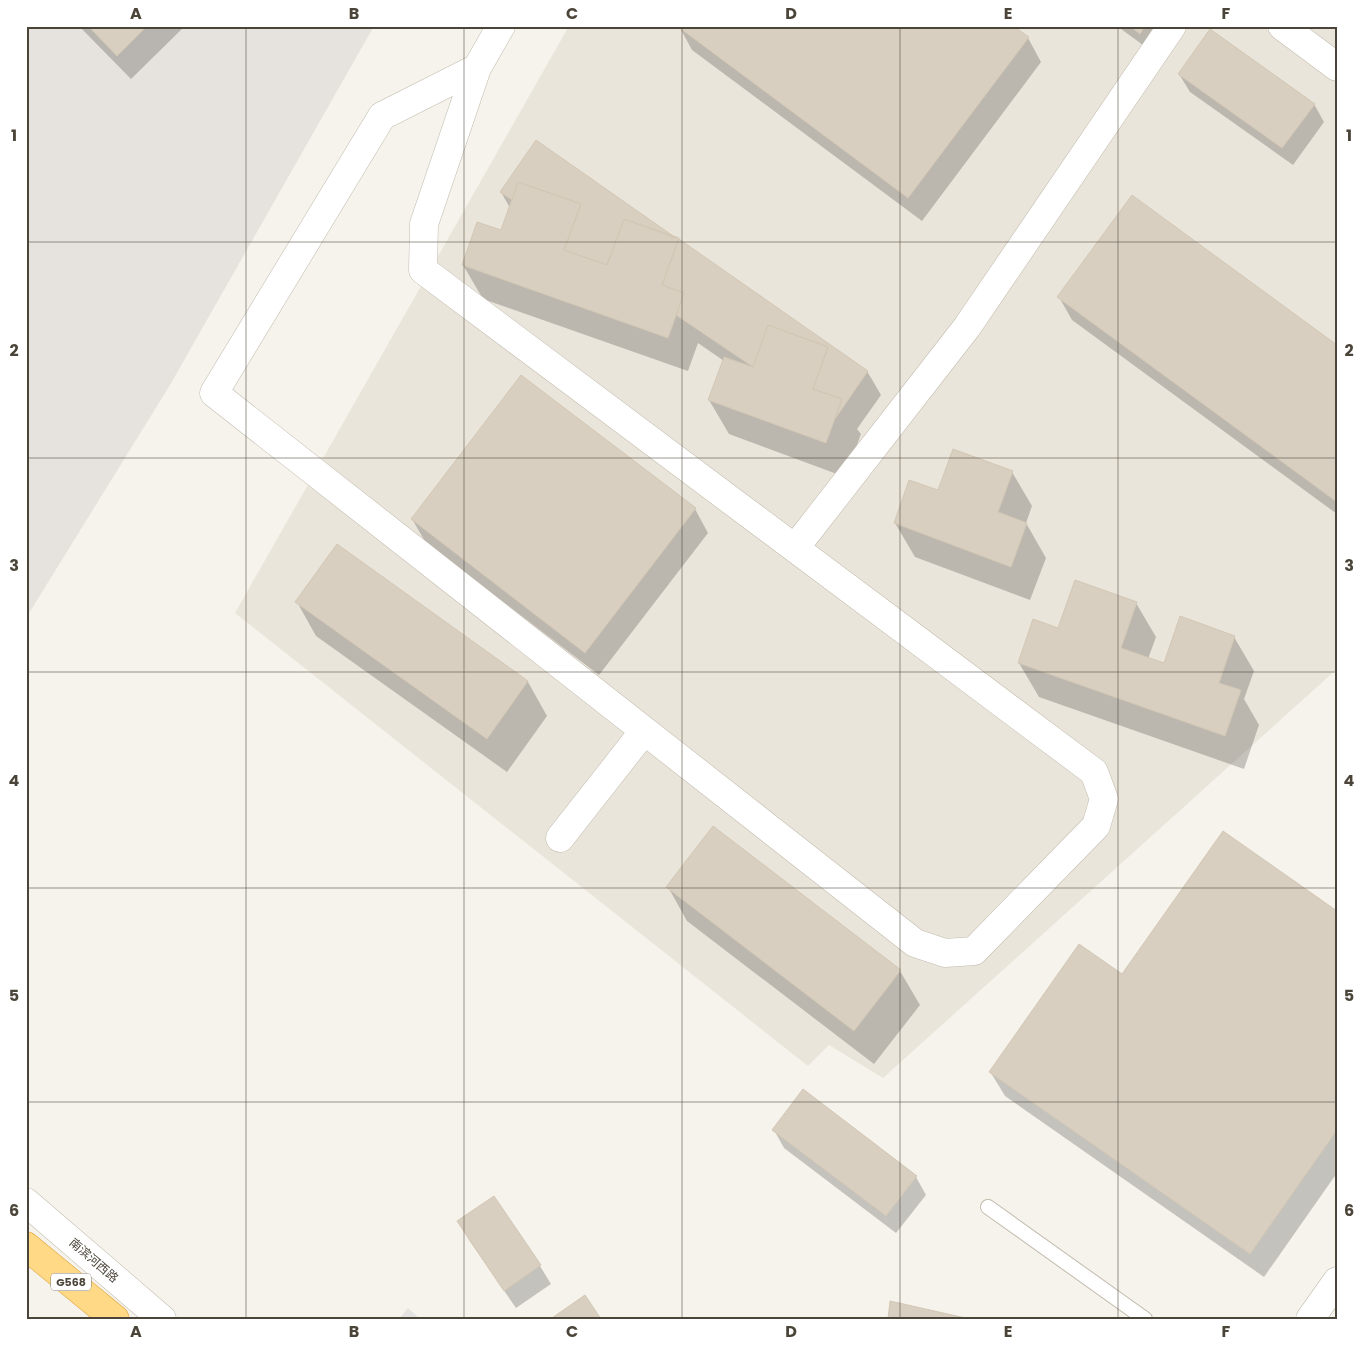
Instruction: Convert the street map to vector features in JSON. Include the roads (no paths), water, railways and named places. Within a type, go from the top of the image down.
[{"type":"highway","name":"G568","points":[[26,1246],[115,1319]]},
{"type":"street","points":[[477,68],[382,116],[214,393],[915,943],[945,953],[974,951],[1096,826],[1104,799],[1094,772],[423,270],[424,224],[477,68],[502,26]]},
{"type":"street","points":[[795,548],[967,327],[1172,26]]},
{"type":"street","points":[[1282,26],[1337,67]]},
{"type":"street","points":[[560,838],[644,731]]},
{"type":"street","name":"南滨河西路","points":[[26,1202],[162,1319]]},
{"type":"street","points":[[1310,1319],[1337,1281]]},
{"type":"lane","points":[[988,1207],[1144,1319]]}]
